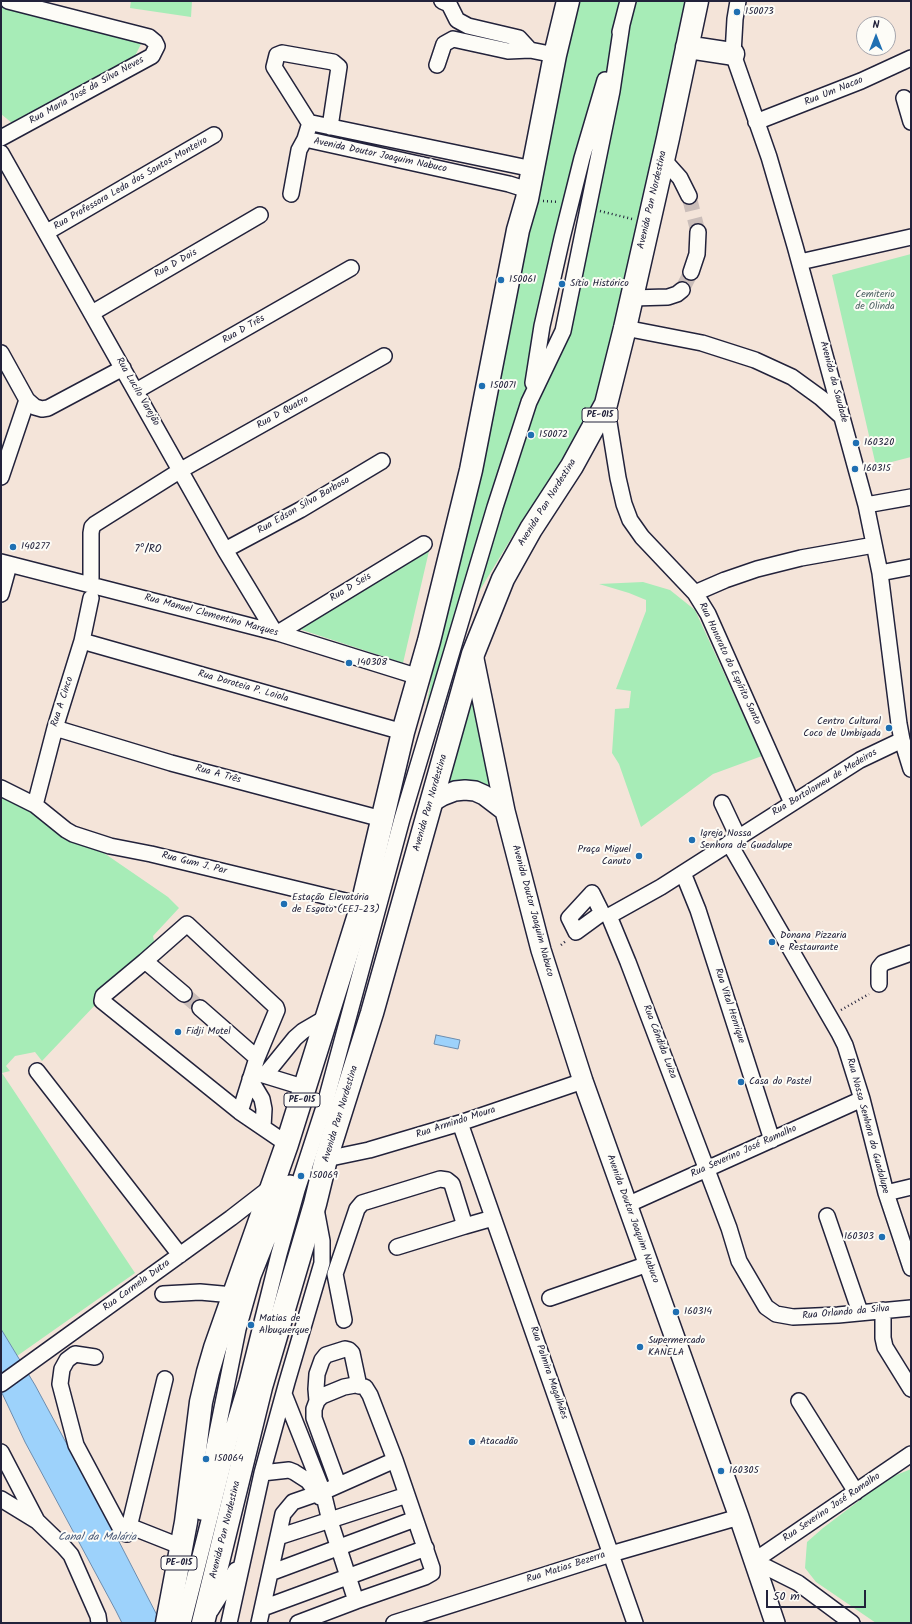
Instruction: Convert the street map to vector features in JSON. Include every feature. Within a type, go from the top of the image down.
[{"type":"highway","name":"PE-015","points":[[184,1617],[182,1547],[201,1402],[208,1372],[233,1295],[306,1088],[362,905],[403,732],[419,677],[471,470],[518,230],[533,169],[555,55],[568,1]]},
{"type":"highway","name":"Avenida Pan Nordestina","points":[[184,1617],[262,1387],[313,1211],[326,1159],[372,1013],[473,654],[503,579],[531,529],[572,466],[606,404],[632,298],[697,1]]},
{"type":"highway","points":[[687,47],[733,54]]},
{"type":"main road","name":"Avenida Doutor Joaquim Nabuco","points":[[473,654],[505,811],[538,942],[583,1081],[739,1517],[775,1623]]},
{"type":"main road","points":[[430,803],[455,791],[475,791],[484,795],[505,811]]},
{"type":"street","name":"Rua Maria José da Silva Neves","points":[[1,138],[152,56],[157,46],[149,37],[8,1]]},
{"type":"street","points":[[442,1],[449,4],[457,20],[468,26],[519,38],[530,50]]},
{"type":"street","points":[[529,402],[542,326],[562,238],[582,158],[628,1]]},
{"type":"street","name":"Avenida da Saudade","points":[[738,1],[735,19],[733,54],[769,157],[800,262],[866,505],[880,573],[905,722],[902,740],[911,769]]},
{"type":"street","points":[[253,1276],[306,1145],[352,1002],[370,942],[404,812],[495,507],[529,402],[563,331],[612,91],[622,24]]},
{"type":"street","points":[[437,65],[444,44],[453,39],[508,51],[530,50],[555,55]]},
{"type":"street","points":[[310,124],[274,67],[274,61],[277,55],[282,53],[333,62],[339,67],[330,127]]},
{"type":"street","name":"Rua Um Nacao","points":[[756,122],[861,81],[911,58]]},
{"type":"street","points":[[904,98],[911,122]]},
{"type":"street","name":"Avenida Doutor Joaquim Nabuco","points":[[528,190],[509,184],[305,139],[310,124],[312,123],[533,169]]},
{"type":"street","name":"Rua Professora Leda dos Santos Monteiro","points":[[47,232],[214,136]]},
{"type":"street","points":[[291,194],[299,150],[305,139]]},
{"type":"street","name":"Rua Lucilo Varejão","points":[[1,153],[47,232],[225,550],[276,632]]},
{"type":"street","points":[[663,159],[680,178],[689,196]]},
{"type":"street","name":"Rua D Dois","points":[[92,313],[260,215]]},
{"type":"street","points":[[691,272],[697,254],[698,232]]},
{"type":"street","points":[[800,262],[911,237]]},
{"type":"street","name":"Rua D Três","points":[[136,391],[351,268]]},
{"type":"street","points":[[632,298],[668,297],[677,294],[682,290]]},
{"type":"street","points":[[625,328],[702,343],[755,360],[792,377],[821,398],[842,417]]},
{"type":"street","points":[[1,353],[27,400],[38,408],[48,408],[123,368]]},
{"type":"street","name":"Rua D Quatro","points":[[91,591],[91,533],[93,526],[181,470],[384,356]]},
{"type":"street","points":[[1,477],[27,400]]},
{"type":"street","name":"Rua Honorato do Espírito Santo","points":[[606,404],[618,478],[624,504],[630,520],[642,537],[695,593],[708,614],[792,803]]},
{"type":"street","name":"Rua Edson Silva Barbosa","points":[[225,550],[300,510],[382,461]]},
{"type":"street","points":[[866,505],[911,497]]},
{"type":"street","name":"Rua D Seis","points":[[276,632],[424,544]]},
{"type":"street","points":[[695,593],[725,580],[757,569],[801,558],[874,545]]},
{"type":"street","points":[[1,594],[5,564]]},
{"type":"street","name":"Rua Manuel Clementino Marques","points":[[5,564],[91,591],[276,632],[419,677]]},
{"type":"street","points":[[880,573],[911,567]]},
{"type":"street","name":"Rua A Cinco","points":[[34,805],[54,728],[82,641],[91,591]]},
{"type":"street","name":"Rua Doroteia P. Loiola","points":[[82,641],[403,732]]},
{"type":"street","name":"Rua A Três","points":[[54,728],[171,763],[382,819]]},
{"type":"street","name":"Rua Bartolomeu de Medeiros","points":[[609,916],[683,873],[860,760],[902,740]]},
{"type":"street","name":"Rua Gum J. Par","points":[[1,788],[34,805],[66,830],[110,846],[151,854],[362,905]]},
{"type":"street","name":"Rua Nossa Senhora do Guadalupe","points":[[722,803],[734,840],[845,1045],[862,1099],[886,1193],[911,1268]]},
{"type":"street","name":"Rua Vital Henrique","points":[[683,873],[698,910],[772,1140]]},
{"type":"street","name":"Rua Cândida Luiza","points":[[609,916],[628,962],[706,1169]]},
{"type":"street","points":[[240,1112],[277,1010],[188,924],[186,924],[103,996],[102,1001],[240,1112],[287,1144]]},
{"type":"street","points":[[879,984],[879,968],[883,963],[911,953]]},
{"type":"street","points":[[145,961],[184,994]]},
{"type":"street","points":[[184,1617],[230,1438],[247,1382],[279,1254],[300,1180],[325,1104],[352,1002]]},
{"type":"street","points":[[200,1008],[256,1071],[264,1109],[263,1127]]},
{"type":"street","points":[[256,1071],[304,1030],[327,1017]]},
{"type":"street","points":[[37,1070],[180,1255]]},
{"type":"street","points":[[256,1071],[306,1088]]},
{"type":"street","name":"Rua Armindo Moura","points":[[326,1159],[369,1150],[460,1123],[583,1081]]},
{"type":"street","name":"Rua Severino José Ramalho","points":[[627,1205],[862,1099]]},
{"type":"street","name":"Rua Palmira Magalhães","points":[[460,1123],[549,1373],[635,1623]]},
{"type":"street","name":"Rua Orlando da Silva","points":[[706,1169],[729,1228],[739,1261],[766,1307],[776,1314],[793,1317],[838,1315],[911,1308]]},
{"type":"street","points":[[344,1320],[335,1274],[357,1209],[362,1203],[440,1179],[447,1180],[452,1184],[465,1226]]},
{"type":"street","points":[[229,1623],[262,1473],[322,1263],[322,1241],[313,1211],[300,1180]]},
{"type":"street","name":"Rua Carmela Dutra","points":[[1,1384],[231,1218],[271,1187]]},
{"type":"street","points":[[886,1193],[911,1187]]},
{"type":"street","points":[[184,1617],[211,1465],[235,1343],[253,1276],[263,1211]]},
{"type":"street","points":[[826,1216],[860,1312]]},
{"type":"street","points":[[397,1247],[493,1218]]},
{"type":"street","points":[[550,1298],[648,1264]]},
{"type":"street","points":[[163,1294],[200,1292],[233,1295]]},
{"type":"street","points":[[883,1310],[883,1338],[885,1347],[911,1389]]},
{"type":"street","points":[[338,1484],[314,1418],[314,1410],[317,1401],[317,1374],[322,1360],[326,1355],[345,1349],[352,1352],[359,1386]]},
{"type":"street","points":[[95,1357],[75,1354],[67,1360],[62,1369],[60,1384],[76,1445],[120,1530],[126,1534],[165,1379]]},
{"type":"street","points":[[298,1623],[425,1577],[432,1573],[426,1548],[395,1460],[370,1395],[365,1387],[355,1384],[344,1386],[322,1396],[317,1401]]},
{"type":"street","points":[[284,1394],[330,1521],[356,1601]]},
{"type":"street","points":[[799,1401],[856,1492]]},
{"type":"street","points":[[1,1452],[37,1521]]},
{"type":"street","name":"Rua Severino José Ramalho","points":[[754,1560],[911,1454]]},
{"type":"street","points":[[259,1623],[283,1514],[287,1508],[293,1502],[321,1496],[338,1484],[395,1460]]},
{"type":"street","points":[[186,1522],[211,1465]]},
{"type":"street","points":[[262,1473],[289,1470],[308,1481],[321,1496]]},
{"type":"street","points":[[278,1537],[330,1521],[407,1494]]},
{"type":"street","points":[[1,1499],[37,1521],[71,1555],[98,1616],[99,1623]]},
{"type":"street","name":"Rua Matias Bezerra","points":[[394,1623],[611,1554],[739,1517]]},
{"type":"street","points":[[270,1573],[415,1519]]},
{"type":"street","points":[[129,1526],[182,1547]]},
{"type":"street","points":[[263,1608],[348,1578],[426,1548]]},
{"type":"street","points":[[184,1617],[228,1584],[243,1558]]},
{"type":"street","points":[[754,1560],[798,1583],[852,1623]]},
{"type":"path","points":[[830,1017],[875,991],[879,984]]},
{"type":"green space","points":[[1,1],[142,42],[132,62],[12,123],[1,114]]},
{"type":"green space","points":[[131,1],[192,1],[191,17],[130,8]]},
{"type":"green space","points":[[576,1],[628,1],[529,402],[413,783],[441,622],[513,277],[565,62]]},
{"type":"green space","points":[[634,1],[689,1],[608,369],[572,449],[521,522],[477,595],[475,581],[533,402],[565,332]]},
{"type":"green space","name":"Cemiterio de Olinda","points":[[911,254],[911,457],[876,466],[832,275]]},
{"type":"green space","points":[[429,551],[403,663],[296,628]]},
{"type":"green space","points":[[643,582],[670,590],[695,610],[762,756],[713,774],[641,827],[619,764],[612,753],[615,709],[629,708],[631,691],[616,689],[646,611],[646,600],[599,584]]},
{"type":"green space","points":[[470,680],[493,801],[437,792]]},
{"type":"green space","points":[[1,794],[101,851],[168,897],[179,908],[153,936],[155,946],[94,998],[97,1003],[42,1061],[35,1052],[15,1056],[6,1066],[10,1071],[2,1073],[135,1273],[17,1356],[1,1329]]},
{"type":"green space","points":[[911,1469],[911,1623],[876,1623],[816,1582],[805,1568],[807,1542],[889,1478]]},
{"type":"water","points":[[436,1035],[460,1040],[458,1049],[434,1044]]},
{"type":"water","name":"Canal da Malária","points":[[1,1329],[35,1385],[161,1623],[122,1623],[25,1442],[1,1391]]},
{"type":"tunnel","points":[[689,196],[698,232]]},
{"type":"tunnel","points":[[682,290],[691,272]]},
{"type":"tunnel","points":[[184,994],[200,1008]]},
{"type":"place","name":"150073","points":[[737,12]]},
{"type":"place","name":"150061","points":[[501,280]]},
{"type":"place","name":"Sítio Histórico","points":[[562,284]]},
{"type":"place","name":"150071","points":[[482,386]]},
{"type":"place","name":"150072","points":[[531,435]]},
{"type":"place","name":"160320","points":[[856,443]]},
{"type":"place","name":"160315","points":[[855,469]]},
{"type":"place","name":"140277","points":[[13,547]]},
{"type":"place","name":"140308","points":[[349,663]]},
{"type":"place","name":"Centro Cultural Coco de Umbigada","points":[[889,728]]},
{"type":"place","name":"Igreja Nossa Senhora de Guadalupe","points":[[692,840]]},
{"type":"place","name":"Praça Miguel Canuto","points":[[639,856]]},
{"type":"place","name":"Estação Elevatória de Esgoto (EEJ-23)","points":[[284,904]]},
{"type":"place","name":"Donana Pizzaria e Restaurante","points":[[772,942]]},
{"type":"place","name":"Fidji Motel","points":[[178,1032]]},
{"type":"place","name":"Casa do Pastel","points":[[741,1082]]},
{"type":"place","name":"150069","points":[[301,1176]]},
{"type":"place","name":"160303","points":[[882,1237]]},
{"type":"place","name":"160314","points":[[676,1312]]},
{"type":"place","name":"Matias de Albuquerque","points":[[251,1325]]},
{"type":"place","name":"Supermercado KANELA","points":[[640,1347]]},
{"type":"place","name":"Atacadão","points":[[472,1442]]},
{"type":"place","name":"150064","points":[[206,1459]]},
{"type":"place","name":"160305","points":[[721,1471]]},
{"type":"district","name":"7º/RO","points":[[148,550]]}]
